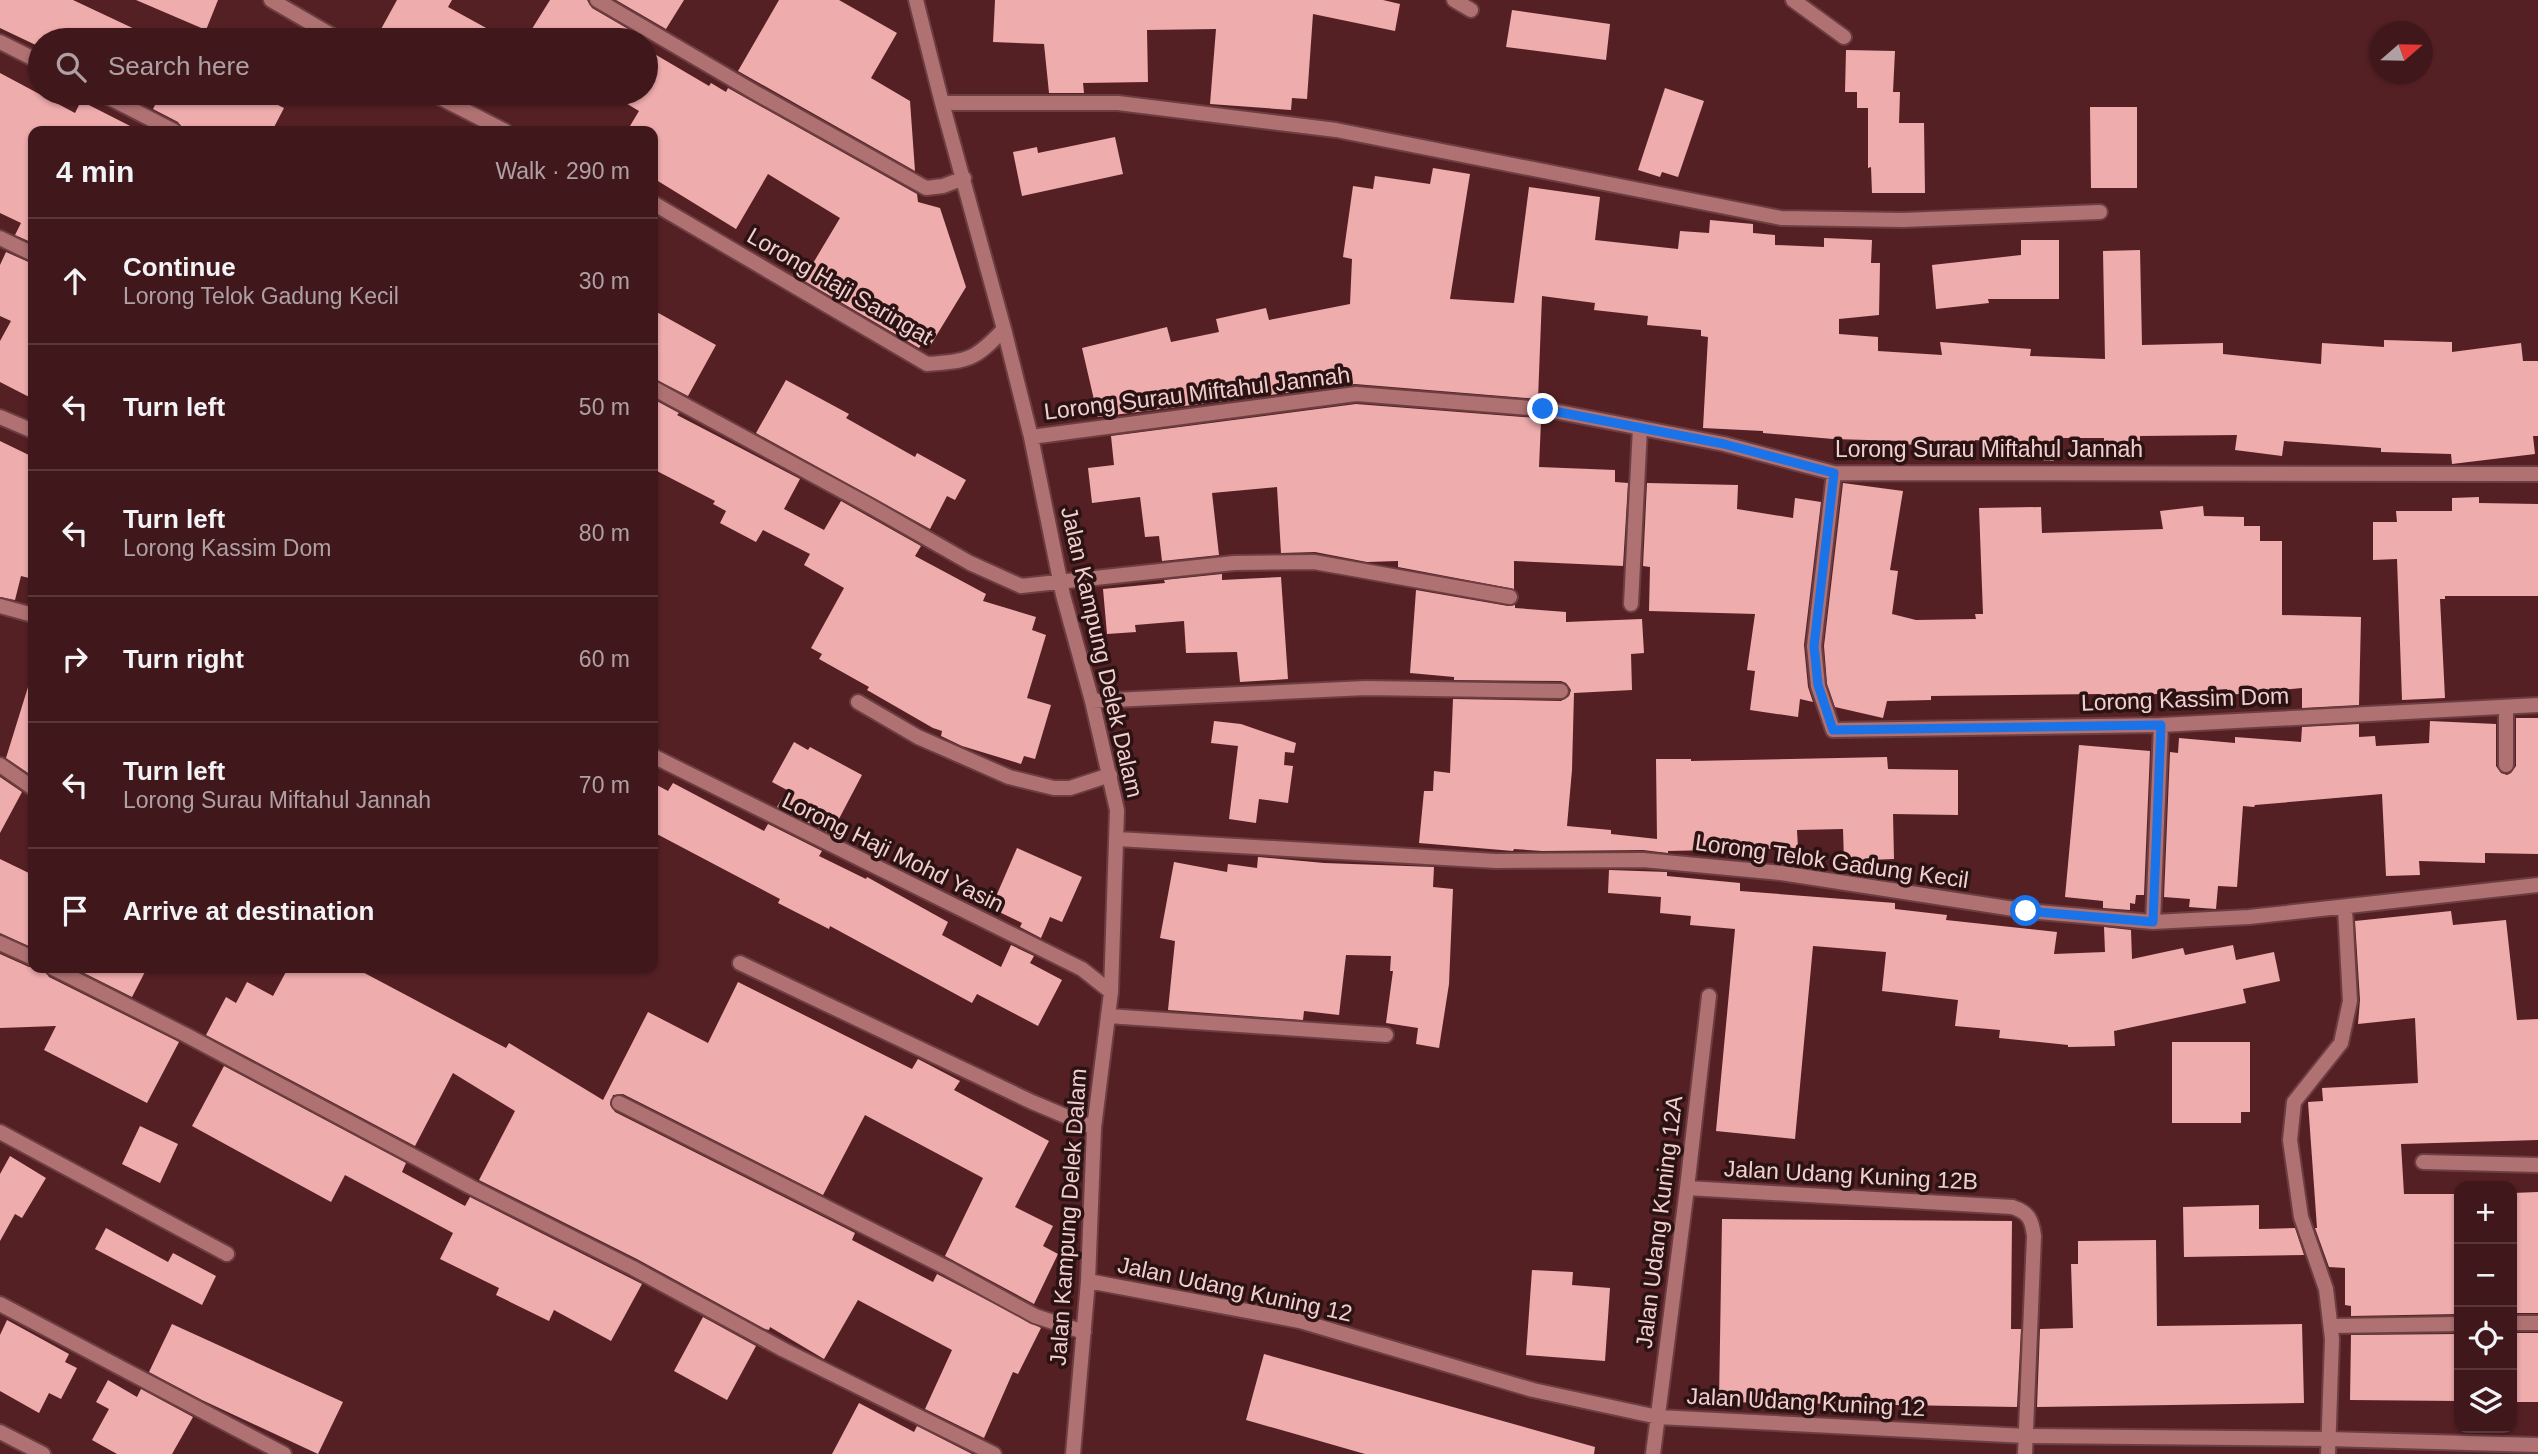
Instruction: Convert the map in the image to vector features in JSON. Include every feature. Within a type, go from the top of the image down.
[{"type":"street","points":[[271,0],[319,28]]},
{"type":"street","points":[[597,0],[645,28]]},
{"type":"street","name":"Jalan Kampung Delek Dalam","points":[[916,0],[1031,437],[1060,580],[1117,810],[1111,992],[1094,1128],[1088,1281],[1073,1454]]},
{"type":"street","points":[[1454,0],[1471,10]]},
{"type":"street","points":[[1793,0],[1844,37]]},
{"type":"street","points":[[658,36],[926,188],[943,186],[964,177]]},
{"type":"street","points":[[0,42],[28,56]]},
{"type":"street","points":[[942,103],[1118,103],[1336,130],[1781,218],[1903,220],[2100,212]]},
{"type":"street","points":[[123,105],[164,126]]},
{"type":"street","points":[[454,105],[495,126]]},
{"type":"street","name":"Lorong Haji Saringat","points":[[658,206],[927,364],[964,362],[988,346],[1004,329]]},
{"type":"street","points":[[0,238],[28,252]]},
{"type":"street","points":[[658,391],[970,563],[1021,586],[1234,563],[1314,562],[1510,597]]},
{"type":"street","name":"Lorong Surau Miftahul Jannah","points":[[1031,437],[1356,394],[1543,409],[1724,444],[1834,473],[2538,474]]},
{"type":"street","points":[[0,417],[28,430]]},
{"type":"street","points":[[1631,604],[1640,428]]},
{"type":"street","name":"Lorong Kassim Dom","points":[[1834,473],[1814,646],[1818,685],[1833,730],[2161,725],[2538,705]]},
{"type":"street","points":[[0,606],[28,614]]},
{"type":"street","points":[[1092,701],[1366,688],[1561,691]]},
{"type":"street","points":[[858,702],[918,737],[1009,776],[1054,788],[1070,788],[1110,775]]},
{"type":"street","points":[[2506,708],[2506,765]]},
{"type":"street","points":[[2153,922],[2161,725]]},
{"type":"street","name":"Lorong Haji Mohd Yasin","points":[[658,758],[1082,970],[1111,992]]},
{"type":"street","points":[[0,765],[28,785]]},
{"type":"street","name":"Lorong Telok Gadung Kecil","points":[[1117,839],[1496,861],[1643,860],[1781,873],[2026,911],[2153,922],[2345,908],[2538,885]]},
{"type":"street","points":[[2328,1447],[2331,1326],[2326,1289],[2301,1217],[2290,1140],[2294,1102],[2341,1043],[2350,1001],[2345,908]]},
{"type":"street","points":[[0,943],[28,956]]},
{"type":"street","points":[[740,962],[1032,1102],[1094,1128]]},
{"type":"street","points":[[63,973],[186,1035],[471,1187],[633,1268],[785,1350],[994,1454]]},
{"type":"street","name":"Jalan Udang Kuning 12A","points":[[1653,1454],[1709,996]]},
{"type":"street","points":[[1108,1016],[1386,1035]]},
{"type":"street","points":[[619,1103],[1035,1316],[1084,1332]]},
{"type":"street","points":[[0,1132],[227,1254]]},
{"type":"street","points":[[2423,1161],[2538,1165]]},
{"type":"street","name":"Jalan Udang Kuning 12B","points":[[1687,1188],[2012,1207],[2025,1211],[2030,1217],[2034,1236],[2026,1436]]},
{"type":"street","name":"Jalan Udang Kuning 12","points":[[1088,1281],[1300,1321],[1533,1390],[1658,1417],[2026,1436],[2328,1447],[2538,1445]]},
{"type":"street","points":[[0,1304],[284,1454]]},
{"type":"street","points":[[2517,1323],[2538,1323]]},
{"type":"street","points":[[2331,1326],[2454,1324]]},
{"type":"street","points":[[0,1432],[43,1454]]},
{"type":"street","points":[[2025,1454],[2026,1436]]},
{"type":"building","points":[[0,0],[73,0],[132,28],[28,28],[28,41],[0,28]]},
{"type":"building","points":[[136,0],[218,0],[207,28]]},
{"type":"building","points":[[397,0],[452,0],[448,7],[486,28],[382,28]]},
{"type":"building","points":[[550,0],[587,0],[592,8],[626,28],[532,28]]},
{"type":"building","points":[[616,0],[684,0],[666,29]]},
{"type":"building","points":[[779,0],[839,0],[897,33],[871,78],[910,101],[915,171],[738,71]]},
{"type":"building","points":[[995,0],[1383,0],[1400,4],[1395,31],[1313,14],[1307,99],[1292,98],[1291,110],[1210,104],[1216,29],[1147,30],[1148,82],[1083,83],[1084,93],[1049,93],[1044,44],[993,42]]},
{"type":"building","points":[[1512,10],[1610,24],[1606,60],[1506,47]]},
{"type":"building","points":[[1846,50],[1895,51],[1893,92],[1900,92],[1899,123],[1924,123],[1925,193],[1872,193],[1871,167],[1868,168],[1868,108],[1857,108],[1857,92],[1845,92]]},
{"type":"building","points":[[658,56],[709,86],[711,83],[726,92],[728,88],[917,194],[918,202],[940,208],[966,287],[930,346],[923,342],[919,348],[803,280],[840,218],[768,174],[736,229],[658,181],[658,126],[630,126],[639,111],[629,105],[658,105]]},
{"type":"building","points":[[0,73],[28,88],[28,105],[60,105],[75,113],[79,105],[89,105],[130,126],[28,126],[28,241],[15,235],[21,223],[0,213]]},
{"type":"building","points":[[1665,88],[1704,101],[1678,177],[1662,172],[1660,177],[1638,170]]},
{"type":"building","points":[[155,105],[278,105],[284,108],[275,126],[181,126],[153,109]]},
{"type":"building","points":[[2090,107],[2137,107],[2137,188],[2091,188]]},
{"type":"building","points":[[1115,137],[1123,174],[1022,196],[1013,152],[1037,147],[1038,153]]},
{"type":"building","points":[[1433,168],[1470,174],[1450,299],[1514,303],[1529,187],[1600,197],[1595,240],[1678,249],[1680,231],[1709,233],[1710,220],[1753,224],[1753,233],[1775,235],[1775,245],[1824,247],[1824,238],[1872,240],[1871,263],[1880,263],[1879,315],[1839,319],[1839,334],[1878,337],[1878,351],[1942,355],[1940,342],[2031,349],[2030,356],[2105,359],[2103,251],[2140,250],[2142,345],[2223,343],[2223,354],[2321,364],[2322,343],[2384,347],[2384,340],[2452,342],[2452,352],[2521,343],[2523,361],[2538,361],[2538,436],[2533,436],[2535,454],[2452,464],[2451,454],[2381,452],[2381,448],[2284,441],[2282,456],[2235,450],[2237,435],[2140,436],[2140,446],[2104,446],[2104,438],[2055,438],[2054,461],[2027,459],[2027,444],[1975,440],[1974,449],[1903,444],[1904,441],[1833,439],[1703,428],[1708,337],[1701,336],[1701,330],[1647,325],[1648,316],[1594,310],[1595,303],[1542,296],[1538,399],[1355,384],[1098,417],[1082,348],[1167,327],[1171,342],[1219,332],[1216,319],[1266,308],[1269,320],[1350,304],[1352,259],[1343,257],[1353,186],[1373,189],[1375,176],[1430,184]]},
{"type":"building","points":[[2021,240],[2059,240],[2059,299],[1988,299],[1989,303],[1936,309],[1932,265],[2021,255]]},
{"type":"building","points":[[6,252],[28,262],[28,396],[0,382],[0,341],[11,321],[0,316],[0,265]]},
{"type":"building","points":[[658,313],[716,345],[688,396],[658,381]]},
{"type":"building","points":[[786,380],[849,414],[846,418],[915,457],[917,453],[966,480],[955,500],[947,496],[930,529],[756,433]]},
{"type":"building","points":[[658,402],[679,413],[677,415],[800,479],[784,509],[824,530],[841,501],[921,546],[915,556],[986,594],[983,601],[1036,617],[1032,630],[1046,635],[1027,698],[1051,705],[1035,759],[1024,756],[1021,764],[962,746],[941,736],[942,731],[867,690],[869,687],[819,659],[822,654],[811,648],[844,588],[804,565],[810,554],[763,530],[756,542],[720,523],[726,511],[713,504],[715,501],[658,472]]},
{"type":"building","points":[[1356,404],[1537,418],[1537,421],[1541,421],[1539,467],[1615,470],[1615,482],[1628,483],[1623,566],[1514,561],[1514,589],[1398,567],[1398,561],[1367,562],[1315,552],[1281,553],[1277,487],[1212,493],[1219,555],[1162,561],[1159,536],[1145,537],[1140,497],[1092,503],[1088,468],[1114,465],[1111,436]]},
{"type":"building","points":[[0,441],[28,455],[28,578],[21,576],[15,600],[0,597]]},
{"type":"building","points":[[1647,483],[1738,485],[1737,509],[1793,518],[1795,498],[1821,502],[1804,645],[1808,687],[1813,702],[1800,699],[1798,717],[1750,710],[1755,671],[1747,670],[1755,614],[1649,611],[1650,567],[1643,566]]},
{"type":"building","points":[[1843,483],[1903,491],[1890,570],[1898,571],[1892,614],[1916,620],[1976,619],[1975,614],[1983,614],[1979,508],[2041,507],[2042,533],[2163,529],[2160,511],[2203,506],[2204,516],[2244,517],[2244,526],[2260,526],[2260,541],[2282,541],[2282,615],[2361,617],[2359,705],[2302,708],[2302,688],[2228,695],[2227,689],[2100,698],[2100,694],[1931,696],[1931,700],[1887,701],[1883,718],[1835,707],[1827,684],[1824,646]]},
{"type":"building","points":[[2479,497],[2479,503],[2538,504],[2538,596],[2445,596],[2445,599],[2440,599],[2445,698],[2402,700],[2397,559],[2373,560],[2373,522],[2397,522],[2396,511],[2452,511],[2452,498]]},
{"type":"building","points":[[1222,574],[1222,580],[1281,577],[1288,679],[1240,682],[1237,652],[1186,653],[1184,621],[1135,625],[1136,632],[1107,634],[1103,589]]},
{"type":"building","points":[[1416,590],[1515,605],[1515,608],[1566,612],[1566,622],[1642,619],[1644,653],[1631,654],[1632,690],[1574,693],[1567,826],[1611,830],[1611,834],[1657,839],[1656,759],[1691,761],[1887,757],[1888,769],[1958,770],[1958,815],[1893,814],[1894,859],[1844,861],[1843,829],[1797,830],[1798,848],[1668,853],[1643,850],[1513,851],[1419,843],[1424,791],[1433,791],[1434,771],[1450,773],[1453,699],[1561,701],[1569,696],[1571,690],[1561,681],[1454,680],[1454,677],[1410,673]]},
{"type":"building","points":[[28,687],[28,773],[6,758]]},
{"type":"building","points":[[2516,718],[2538,718],[2538,854],[2485,853],[2485,863],[2419,861],[2420,875],[2386,876],[2382,794],[2243,806],[2237,887],[2218,886],[2216,909],[2189,907],[2190,899],[2164,897],[2170,752],[2178,753],[2179,738],[2235,743],[2235,737],[2301,742],[2302,727],[2359,724],[2359,737],[2375,736],[2376,746],[2429,743],[2430,721],[2496,724],[2496,766],[2501,773],[2507,775],[2516,766]]},
{"type":"building","points":[[1214,721],[1241,724],[1296,743],[1294,753],[1285,752],[1284,765],[1293,766],[1288,803],[1259,799],[1256,823],[1229,819],[1238,746],[1211,743]]},
{"type":"building","points":[[794,742],[808,750],[810,747],[862,775],[831,834],[777,807],[787,790],[772,782]]},
{"type":"building","points":[[2079,745],[2150,751],[2144,895],[2136,895],[2135,904],[2130,903],[2130,910],[2103,908],[2103,901],[2065,897]]},
{"type":"building","points":[[0,777],[22,792],[0,833]]},
{"type":"building","points":[[673,783],[764,831],[768,824],[822,851],[819,856],[866,879],[867,877],[948,922],[942,935],[1001,967],[1011,945],[1034,956],[1030,963],[1062,980],[1038,1026],[977,994],[972,1003],[830,926],[829,929],[778,903],[780,899],[658,835],[658,786],[668,791]]},
{"type":"building","points":[[1017,848],[1082,877],[1062,922],[1050,917],[1041,938],[1020,927],[1022,923],[991,908]]},
{"type":"building","points":[[1258,857],[1324,863],[1434,867],[1433,887],[1453,889],[1449,984],[1439,1048],[1416,1044],[1418,1028],[1386,1023],[1393,971],[1390,971],[1391,956],[1346,955],[1339,1015],[1304,1011],[1303,1020],[1168,1010],[1175,941],[1160,938],[1174,862],[1227,872],[1228,864],[1257,868]]},
{"type":"building","points":[[0,859],[28,873],[28,946],[0,933]]},
{"type":"building","points":[[1609,870],[1667,872],[1667,876],[1740,883],[1740,891],[1895,903],[1895,909],[1947,915],[1946,920],[2057,932],[2054,954],[2105,952],[2104,927],[2131,930],[2132,959],[2183,948],[2185,955],[2233,945],[2236,960],[2274,952],[2280,981],[2243,989],[2246,1003],[2114,1031],[2115,1046],[2068,1047],[1999,1038],[2000,1030],[1955,1026],[1958,1000],[1882,991],[1886,952],[1813,946],[1795,1139],[1716,1131],[1735,929],[1690,925],[1691,916],[1660,913],[1661,897],[1608,893]]},
{"type":"building","points":[[2451,911],[2453,925],[2506,920],[2517,1020],[2538,1019],[2538,1140],[2401,1144],[2404,1194],[2454,1194],[2454,1314],[2351,1316],[2351,1306],[2345,1305],[2345,1268],[2329,1267],[2315,1228],[2308,1102],[2323,1101],[2322,1088],[2418,1083],[2415,1018],[2358,1024],[2360,1000],[2355,921]]},
{"type":"building","points":[[0,954],[28,967],[28,973],[46,973],[49,977],[179,1042],[147,1103],[44,1050],[56,1026],[0,1028]]},
{"type":"building","points":[[84,973],[144,973],[132,997]]},
{"type":"building","points":[[285,973],[364,973],[506,1048],[509,1043],[603,1100],[648,1012],[708,1043],[738,982],[912,1069],[918,1059],[960,1081],[954,1090],[1049,1141],[1015,1207],[1053,1226],[1043,1246],[1058,1254],[1034,1304],[945,1256],[983,1178],[865,1115],[823,1195],[623,1094],[613,1095],[610,1104],[615,1112],[855,1233],[852,1240],[933,1282],[937,1274],[1041,1328],[1018,1374],[1013,1372],[984,1438],[925,1409],[952,1350],[858,1300],[824,1359],[770,1327],[769,1330],[765,1329],[637,1259],[479,1180],[515,1111],[453,1073],[415,1146],[206,1035],[226,997],[236,1003],[247,982],[273,996]]},
{"type":"building","points":[[2172,1042],[2250,1042],[2250,1112],[2241,1112],[2241,1123],[2172,1123]]},
{"type":"building","points":[[224,1066],[406,1163],[402,1172],[465,1206],[470,1197],[642,1284],[611,1341],[554,1310],[549,1321],[496,1295],[499,1288],[440,1259],[453,1233],[345,1175],[331,1202],[192,1126]]},
{"type":"building","points":[[140,1126],[178,1144],[160,1183],[122,1164]]},
{"type":"building","points":[[10,1156],[46,1178],[22,1218],[15,1214],[0,1241],[0,1174]]},
{"type":"building","points":[[2538,1192],[2538,1313],[2517,1313],[2517,1193]]},
{"type":"building","points":[[2259,1205],[2259,1229],[2295,1228],[2304,1255],[2184,1257],[2183,1207]]},
{"type":"building","points":[[1722,1219],[2012,1221],[2011,1329],[2021,1329],[2017,1407],[1719,1402]]},
{"type":"building","points":[[106,1228],[168,1262],[173,1253],[216,1276],[202,1305],[95,1249]]},
{"type":"building","points":[[2156,1240],[2157,1326],[2302,1324],[2304,1403],[2037,1407],[2040,1329],[2073,1328],[2071,1264],[2078,1264],[2078,1241]]},
{"type":"building","points":[[1532,1270],[1573,1272],[1572,1285],[1610,1288],[1605,1361],[1526,1355]]},
{"type":"building","points":[[703,1317],[756,1346],[727,1400],[674,1371]]},
{"type":"building","points":[[7,1320],[69,1354],[65,1362],[77,1368],[61,1399],[49,1393],[39,1413],[0,1391],[0,1335]]},
{"type":"building","points":[[172,1324],[343,1402],[318,1454],[149,1372]]},
{"type":"building","points":[[2517,1333],[2538,1333],[2538,1402],[2517,1402]]},
{"type":"building","points":[[2454,1334],[2454,1401],[2350,1400],[2351,1335]]},
{"type":"building","points":[[1264,1354],[1595,1447],[1594,1454],[1365,1454],[1246,1420]]},
{"type":"building","points":[[108,1380],[137,1397],[141,1389],[193,1417],[172,1454],[117,1454],[92,1440],[109,1409],[96,1402]]},
{"type":"building","points":[[859,1403],[914,1432],[917,1426],[972,1454],[832,1454]]},
{"type":"route","points":[[1543,409],[1724,444],[1834,473],[1814,646],[1818,685],[1833,730],[2161,725],[2153,922],[2026,911]]}]
